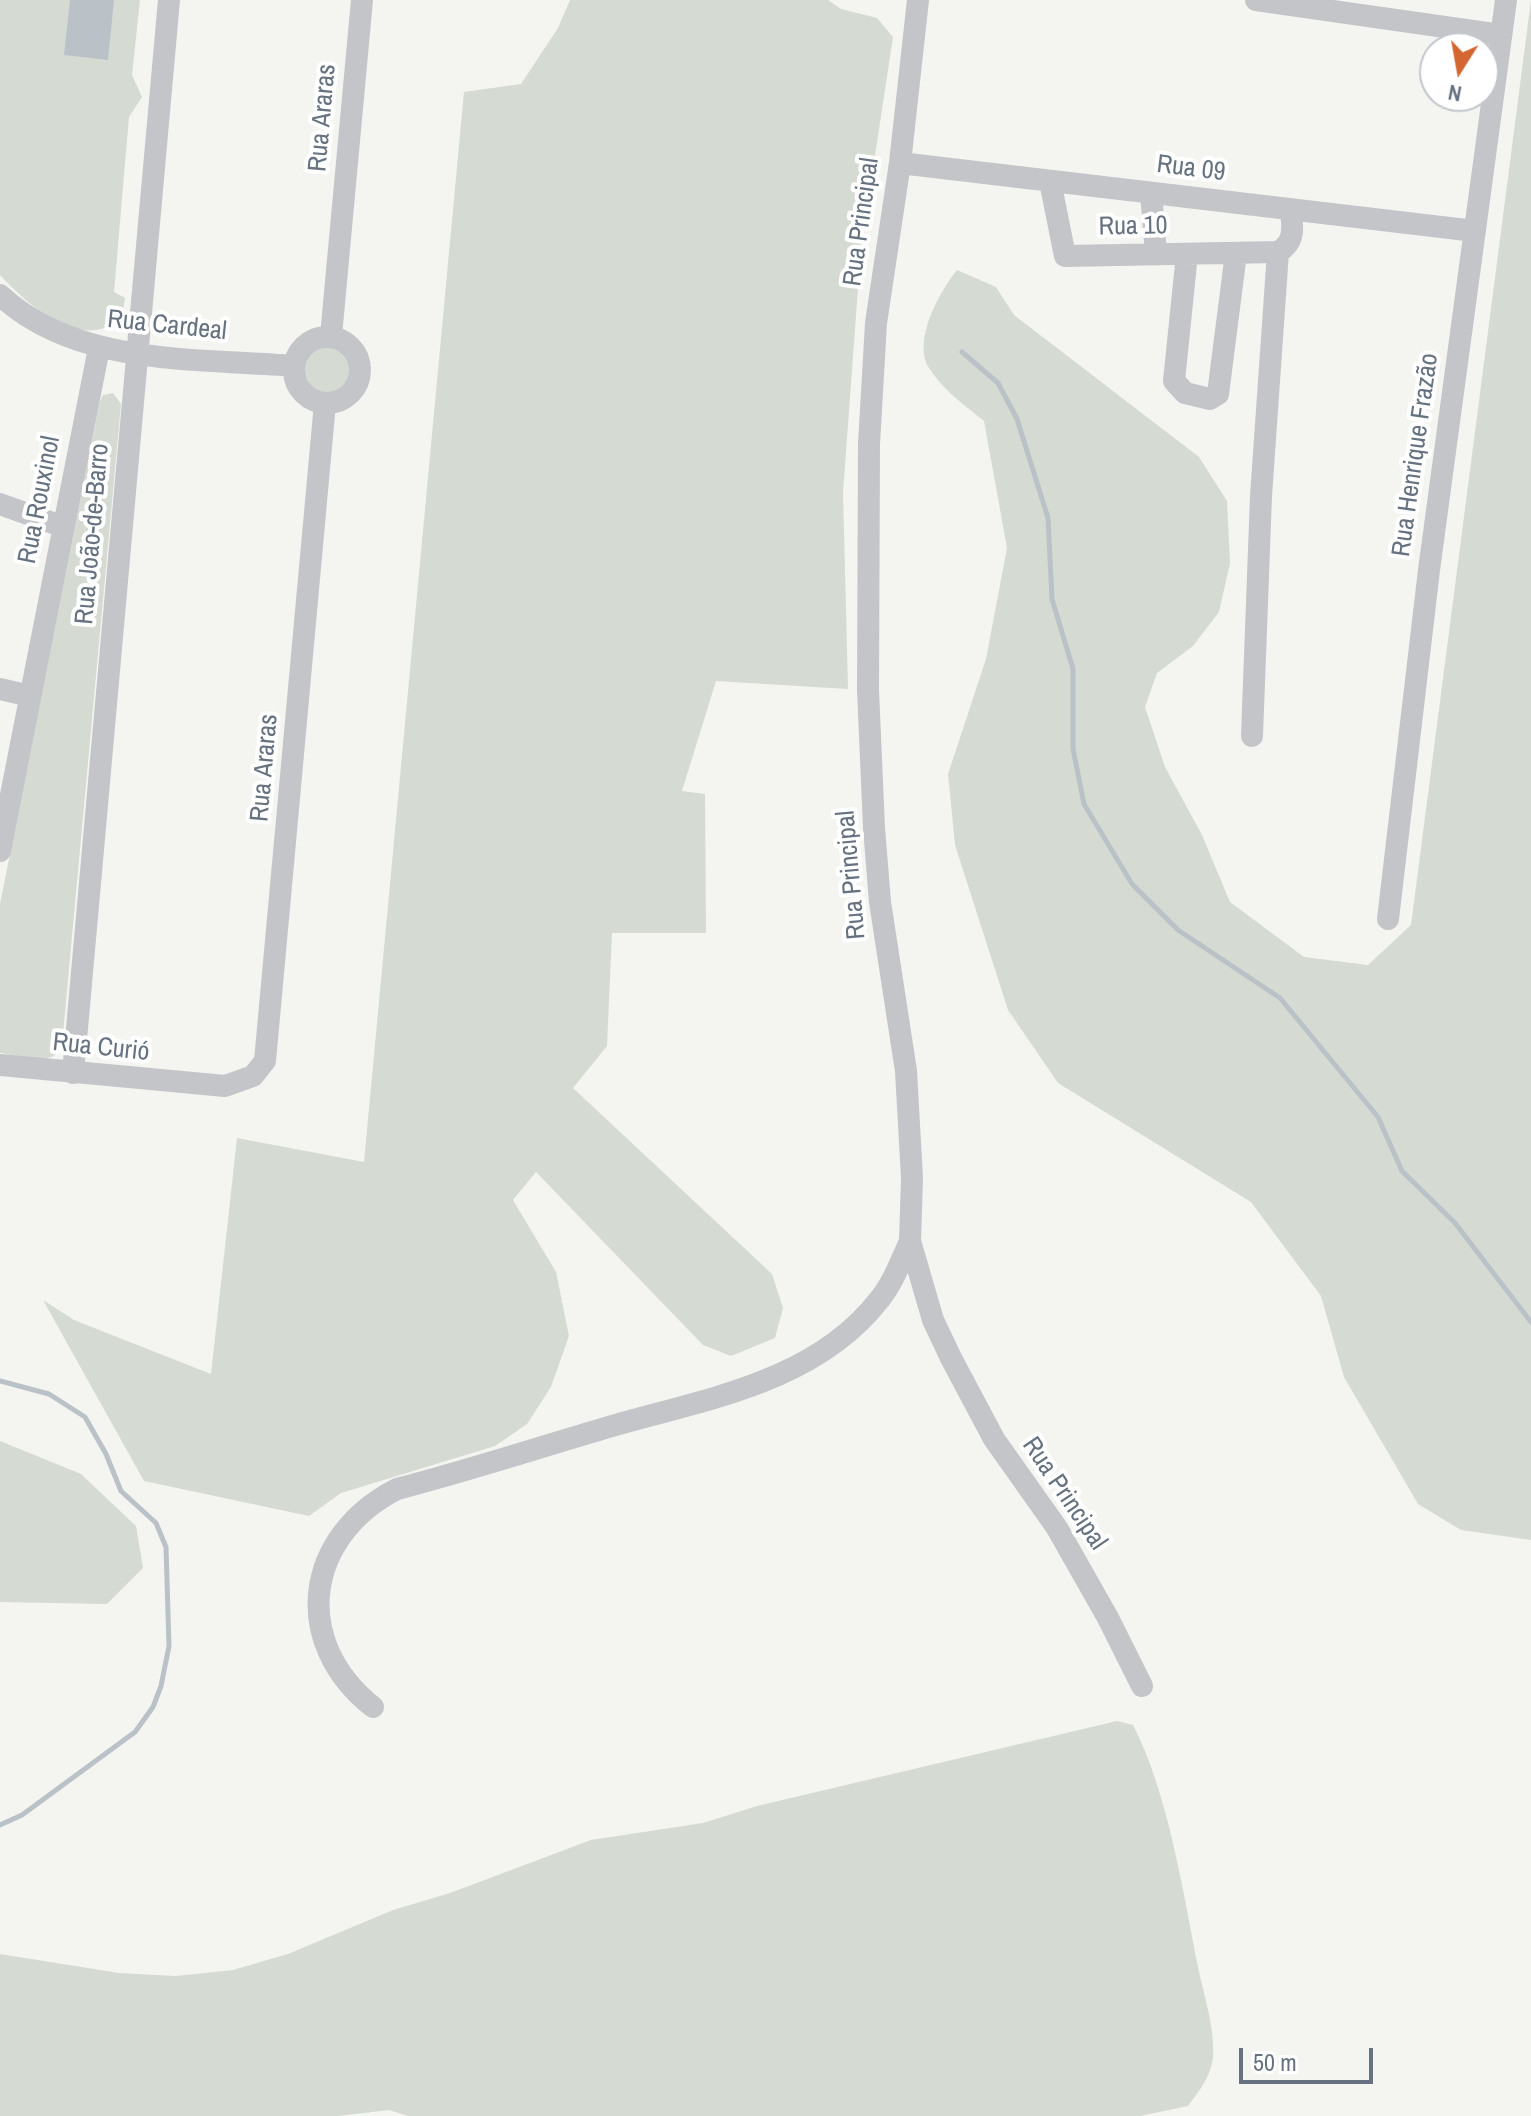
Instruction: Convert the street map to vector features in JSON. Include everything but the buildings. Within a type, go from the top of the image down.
[{"type":"street","name":"Rua João-de-Barro","points":[[73,1073],[169,0]]},
{"type":"street","name":"Rua Araras","points":[[331,336],[362,0]]},
{"type":"street","name":"Rua Principal","points":[[918,0],[900,163],[881,279],[871,392],[868,690],[880,902],[906,1071],[912,1178],[910,1241],[933,1320],[951,1358],[994,1439],[1065,1541],[1142,1686]]},
{"type":"street","points":[[1256,0],[1501,35]]},
{"type":"street","name":"Rua Henrique Frazão","points":[[1388,919],[1429,570],[1506,0]]},
{"type":"street","name":"Rua 09","points":[[900,163],[1475,231]]},
{"type":"street","name":"Rua 10","points":[[1050,181],[1065,256],[1278,252]]},
{"type":"street","points":[[1151,193],[1156,254]]},
{"type":"street","points":[[1252,736],[1261,512],[1278,252],[1286,247],[1292,236],[1291,210]]},
{"type":"street","points":[[1187,254],[1174,381],[1178,389],[1207,399],[1218,394],[1236,253]]},
{"type":"street","name":"Rua Cardeal","points":[[0,295],[37,323],[99,348],[294,366]]},
{"type":"street","points":[[331,336],[352,346],[361,367],[355,389],[336,402],[325,403],[305,395],[294,377],[294,366],[302,347],[320,337],[331,336]]},
{"type":"street","name":"Rua Rouxinol","points":[[0,851],[99,348]]},
{"type":"street","name":"Rua Araras","points":[[197,1086],[225,1086],[253,1076],[265,1061],[267,1052],[325,403]]},
{"type":"street","points":[[0,504],[64,527]]},
{"type":"street","points":[[0,689],[30,696]]},
{"type":"street","name":"Rua Curió","points":[[0,1065],[197,1086]]},
{"type":"street","points":[[373,1707],[356,1694],[339,1669],[322,1632],[316,1604],[322,1577],[341,1537],[351,1520],[370,1503],[397,1489],[760,1383],[819,1352],[853,1328],[881,1298],[910,1241]]},
{"type":"shaded area","points":[[0,0],[140,0],[132,75],[142,97],[129,117],[114,292],[125,298],[122,317],[106,327],[90,330],[57,322],[26,300],[0,275]]},
{"type":"shaded area","points":[[70,0],[114,0],[108,60],[64,55]]},
{"type":"shaded area","points":[[570,0],[828,0],[841,9],[877,18],[893,37],[861,248],[843,492],[848,689],[716,681],[682,791],[705,794],[706,933],[612,933],[607,1046],[573,1088],[772,1274],[783,1308],[775,1338],[731,1356],[703,1345],[536,1172],[513,1200],[556,1272],[569,1336],[551,1387],[527,1424],[495,1446],[341,1493],[309,1516],[144,1481],[43,1300],[74,1320],[211,1374],[237,1138],[364,1162],[464,92],[521,84],[558,28]]},
{"type":"shaded area","points":[[1531,0],[1531,1540],[1461,1530],[1418,1504],[1344,1377],[1321,1296],[1251,1202],[1058,1083],[1008,1010],[955,845],[948,774],[986,659],[1007,548],[984,421],[954,397],[935,376],[925,357],[924,344],[936,303],[957,270],[996,287],[1014,315],[1199,457],[1227,501],[1230,563],[1219,612],[1193,646],[1157,673],[1145,707],[1165,767],[1202,835],[1230,902],[1304,957],[1368,965],[1411,925]]},
{"type":"shaded area","points":[[327,343],[346,351],[354,370],[346,389],[327,397],[308,389],[300,370],[308,351]]},
{"type":"shaded area","points":[[113,393],[121,404],[62,1045],[52,1057],[26,1058],[0,1053],[0,904],[100,401],[103,395]]},
{"type":"shaded area","points":[[0,1441],[81,1474],[136,1526],[143,1568],[107,1604],[0,1602]]},
{"type":"shaded area","points":[[1117,1721],[1133,1725],[1156,1781],[1173,1843],[1211,2024],[1212,2064],[1204,2083],[1188,2106],[1140,2116],[408,2116],[389,2110],[338,2116],[0,2116],[0,1954],[119,1973],[176,1976],[233,1970],[288,1954],[393,1910],[450,1893],[591,1840],[703,1823],[757,1806]]},
{"type":"waterway","points":[[962,352],[998,383],[1017,419],[1048,518],[1052,599],[1073,669],[1073,749],[1084,804],[1132,884],[1178,930],[1280,998],[1378,1117],[1402,1171],[1455,1223],[1531,1322]]},
{"type":"waterway","points":[[0,1381],[49,1394],[85,1417],[106,1454],[121,1491],[156,1523],[166,1547],[169,1646],[161,1686],[153,1707],[135,1732],[22,1815],[0,1825]]}]
